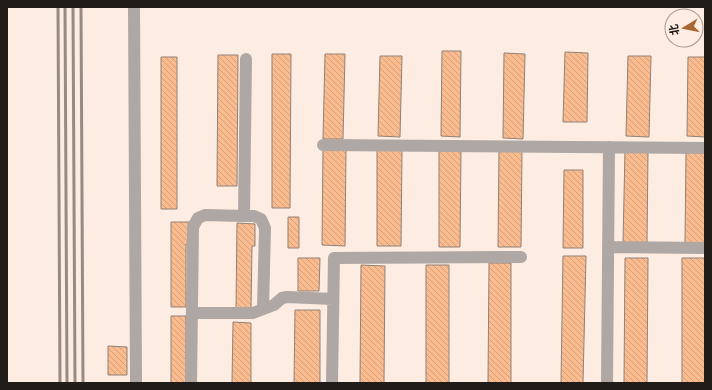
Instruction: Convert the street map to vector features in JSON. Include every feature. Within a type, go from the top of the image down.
[{"type":"street","points":[[134,7],[136,383]]},
{"type":"street","points":[[244,216],[246,59]]},
{"type":"street","points":[[324,145],[705,148]]},
{"type":"street","points":[[607,383],[609,147]]},
{"type":"street","points":[[191,383],[193,227],[198,218],[205,215],[254,216],[261,219],[265,228],[263,309]]},
{"type":"street","points":[[608,247],[705,248]]},
{"type":"street","points":[[332,383],[334,258],[520,257]]},
{"type":"street","points":[[192,313],[253,313],[274,305],[282,298],[287,297],[333,299]]},
{"type":"building","points":[[442,51],[461,51],[460,137],[441,136]]},
{"type":"building","points":[[565,52],[588,53],[587,122],[563,122]]},
{"type":"building","points":[[504,53],[525,54],[523,139],[503,138]]},
{"type":"building","points":[[272,54],[291,54],[290,208],[272,208]]},
{"type":"building","points":[[325,54],[345,54],[343,139],[323,139]]},
{"type":"building","points":[[218,55],[238,55],[237,186],[217,186]]},
{"type":"building","points":[[380,56],[402,56],[400,137],[378,136]]},
{"type":"building","points":[[628,56],[651,56],[649,137],[626,136]]},
{"type":"building","points":[[161,57],[177,57],[177,209],[161,209]]},
{"type":"building","points":[[688,57],[705,57],[705,137],[687,136]]},
{"type":"building","points":[[323,149],[346,149],[345,246],[322,245]]},
{"type":"building","points":[[377,149],[402,150],[401,246],[377,246]]},
{"type":"building","points":[[439,150],[461,150],[460,247],[439,247]]},
{"type":"building","points":[[625,150],[648,151],[647,243],[623,243]]},
{"type":"building","points":[[499,151],[522,151],[521,247],[498,247]]},
{"type":"building","points":[[686,152],[705,152],[705,244],[685,244]]},
{"type":"building","points":[[564,170],[583,170],[583,248],[563,248]]},
{"type":"building","points":[[288,217],[299,217],[299,248],[288,248]]},
{"type":"building","points":[[171,222],[189,222],[189,244],[186,244],[186,307],[171,307]]},
{"type":"building","points":[[237,223],[255,224],[255,246],[252,246],[251,309],[236,309]]},
{"type":"building","points":[[563,256],[586,256],[583,383],[561,383]]},
{"type":"building","points":[[298,258],[320,258],[319,291],[298,291]]},
{"type":"building","points":[[625,258],[648,258],[647,383],[624,383]]},
{"type":"building","points":[[682,258],[705,258],[705,383],[682,383]]},
{"type":"building","points":[[489,263],[511,263],[511,383],[488,383]]},
{"type":"building","points":[[361,265],[385,266],[384,383],[360,383]]},
{"type":"building","points":[[426,265],[449,265],[449,383],[426,383]]},
{"type":"building","points":[[295,310],[320,310],[320,383],[294,383]]},
{"type":"building","points":[[171,316],[186,316],[186,383],[171,383]]},
{"type":"building","points":[[233,322],[251,323],[251,383],[232,383]]},
{"type":"building","points":[[108,346],[127,347],[127,375],[108,375]]},
{"type":"railway","points":[[58,7],[60,383]]},
{"type":"railway","points":[[65,7],[67,383]]},
{"type":"railway","points":[[73,7],[75,383]]},
{"type":"railway","points":[[81,7],[83,383]]}]
